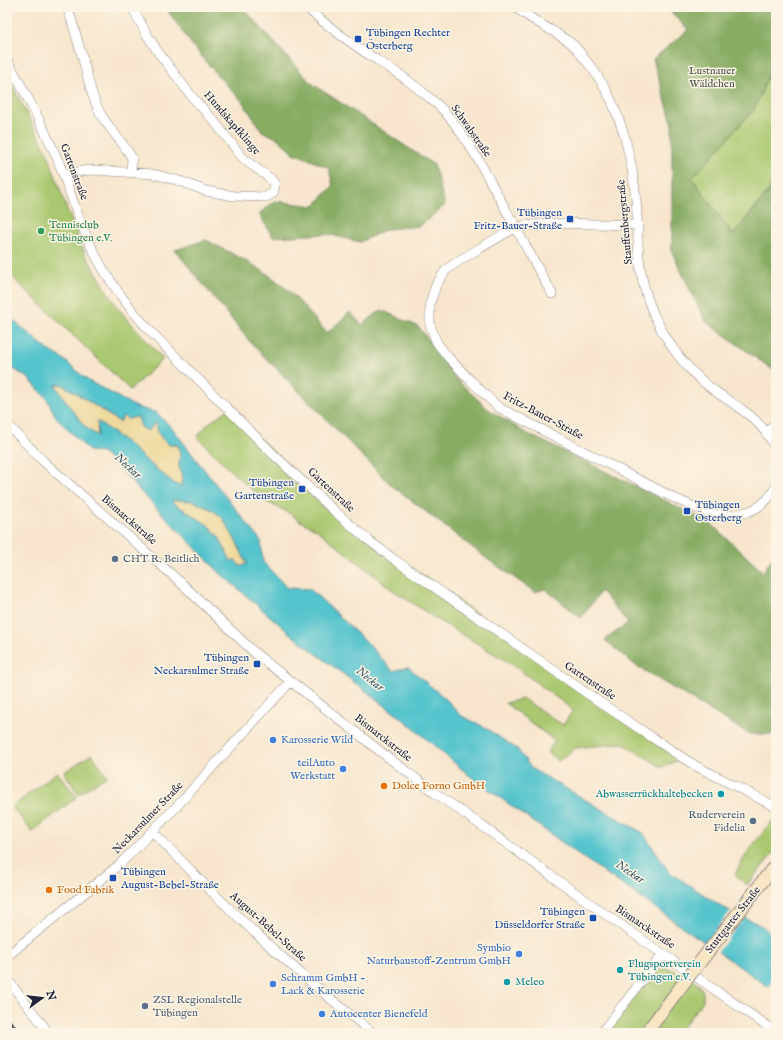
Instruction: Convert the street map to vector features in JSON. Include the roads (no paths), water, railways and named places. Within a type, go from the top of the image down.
[{"type":"main road","name":"Stuttgarter Straße","points":[[646,1033],[776,864]]},
{"type":"street","points":[[67,7],[95,102],[106,123],[132,158],[131,172]]},
{"type":"street","name":"Hundskapfklinge","points":[[64,175],[89,170],[131,172],[153,174],[180,181],[206,191],[225,195],[266,197],[273,193],[275,185],[271,179],[242,157],[186,88],[157,51],[132,7]]},
{"type":"street","name":"Schwabstraße","points":[[306,7],[318,18],[377,61],[408,80],[439,106],[456,126],[483,168],[552,294]]},
{"type":"street","name":"Stauffenbergstraße","points":[[515,7],[572,43],[592,66],[609,93],[628,147],[634,182],[642,279],[649,304],[667,340],[685,363],[702,380],[712,389],[743,410],[766,433]]},
{"type":"street","name":"Gartenstraße","points":[[7,60],[47,135],[91,246],[111,283],[151,332],[274,454],[367,539],[425,582],[667,748],[698,767],[776,807]]},
{"type":"street","name":"Fritz-Bauer-Straße","points":[[638,225],[553,223],[516,227],[453,265],[446,270],[440,278],[430,303],[430,325],[437,343],[448,357],[498,407],[672,497],[706,512],[723,515],[737,515],[746,513],[765,502],[776,486]]},
{"type":"street","points":[[776,423],[766,433],[773,442],[776,450]]},
{"type":"street","name":"Bismarckstraße","points":[[7,424],[43,461],[179,580],[256,654],[380,752],[435,793],[602,912],[776,1032]]},
{"type":"street","name":"Neckarsulmer Straße","points":[[7,956],[119,865],[178,806],[291,681]]},
{"type":"street","name":"August-Bebel-Straße","points":[[153,832],[210,890],[255,932],[324,994],[372,1033]]},
{"type":"street","points":[[602,1033],[663,954]]},
{"type":"street","points":[[7,979],[49,1033]]},
{"type":"water","name":"Neckar","points":[[7,315],[47,349],[62,358],[87,380],[136,407],[157,413],[173,429],[261,541],[263,562],[287,588],[310,589],[371,647],[393,671],[408,667],[448,701],[460,715],[484,727],[517,749],[532,769],[643,833],[669,872],[724,908],[762,926],[776,938],[776,992],[585,859],[470,776],[404,720],[293,636],[221,574],[140,491],[118,466],[102,453],[89,451],[56,417],[46,397],[29,379],[7,364]],"holes":[[[61,384],[120,422],[124,415],[127,419],[138,417],[141,427],[148,431],[154,424],[157,423],[157,430],[162,438],[169,445],[178,445],[180,450],[179,466],[182,477],[181,486],[175,484],[128,444],[97,421],[98,436],[86,428],[55,385]],[[171,500],[193,501],[209,508],[222,517],[247,564],[240,566],[235,560],[231,561],[219,537],[208,525]]]},
{"type":"railway","points":[[7,1018],[20,1033]]},
{"type":"place","name":"Tübingen Rechter Österberg","points":[[358,39]]},
{"type":"place","name":"Tübingen Fritz-Bauer-Straße","points":[[570,219]]},
{"type":"place","name":"Tennisclub Tübingen e.V.","points":[[41,231]]},
{"type":"place","name":"Tübingen Gartenstraße","points":[[302,489]]},
{"type":"place","name":"Tübingen Österberg","points":[[687,511]]},
{"type":"place","name":"CHT R. Beitlich","points":[[115,559]]},
{"type":"place","name":"Tübingen Neckarsulmer Straße","points":[[257,664]]},
{"type":"place","name":"Karosserie Wild","points":[[273,740]]},
{"type":"place","name":"teilAuto Werkstatt","points":[[343,769]]},
{"type":"place","name":"Dolce Forno GmbH","points":[[384,786]]},
{"type":"place","name":"Abwasserrückhaltebecken","points":[[721,794]]},
{"type":"place","name":"Ruderverein Fidelia","points":[[753,821]]},
{"type":"place","name":"Tübingen August-Bebel-Straße","points":[[113,878]]},
{"type":"place","name":"Food Fabrik","points":[[49,890]]},
{"type":"place","name":"Tübingen Düsseldorfer Straße","points":[[593,918]]},
{"type":"place","name":"Symbio Naturbaustoff-Zentrum GmbH","points":[[519,954]]},
{"type":"place","name":"Flugsportverein Tübingen e.V.","points":[[620,970]]},
{"type":"place","name":"Meleo","points":[[507,982]]},
{"type":"place","name":"Schramm GmbH - Lack & Karosserie","points":[[273,984]]},
{"type":"place","name":"ZSL Regionalstelle Tübingen","points":[[145,1006]]},
{"type":"place","name":"Autocenter Bienefeld","points":[[322,1014]]},
{"type":"park label","name":"Lustnauer Wäldchen","points":[[712,77]]}]
